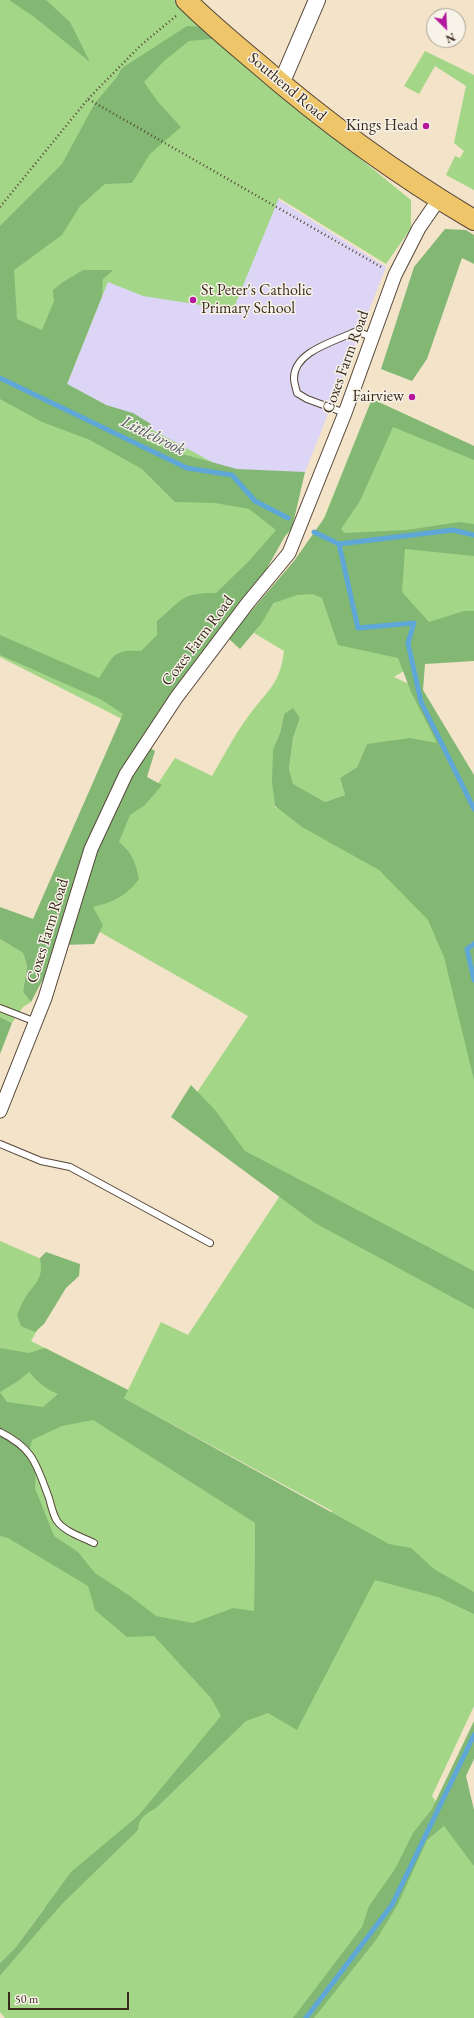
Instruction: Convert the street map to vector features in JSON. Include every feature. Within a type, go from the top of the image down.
[{"type":"main road","name":"Southend Road","points":[[188,2],[281,84],[326,121],[439,199],[474,220]]},
{"type":"street","points":[[281,84],[317,0]]},
{"type":"street","name":"Coxes Farm Road","points":[[0,1111],[45,998],[91,849],[126,774],[176,698],[247,604],[289,553],[374,338],[395,275],[419,228],[439,199]]},
{"type":"lane","points":[[345,413],[307,399],[297,393],[294,377],[296,369],[303,357],[357,331],[374,338]]},
{"type":"lane","points":[[0,1008],[36,1022]]},
{"type":"lane","points":[[0,1144],[41,1161],[70,1167],[210,1243]]},
{"type":"lane","points":[[0,1432],[18,1441],[29,1453],[40,1474],[57,1521],[68,1530],[94,1543]]},
{"type":"path","points":[[0,207],[88,99],[141,45],[188,2]]},
{"type":"path","points":[[88,99],[395,275]]},
{"type":"shaded area","name":"St Peter's Catholic Primary School","points":[[263,186],[279,200],[386,267],[292,505],[58,390],[0,327]]},
{"type":"green space","points":[[0,0],[174,0],[213,39],[411,200],[411,228],[386,264],[279,198],[233,310],[143,296],[108,282],[67,384],[292,505],[292,528],[128,722],[0,657]]},
{"type":"green space","points":[[9,0],[46,0],[70,22],[90,62],[33,16]]},
{"type":"green space","points":[[187,26],[210,27],[212,39],[189,41],[164,61],[144,82],[158,102],[181,127],[150,154],[132,183],[105,184],[80,206],[62,235],[14,270],[17,319],[42,330],[54,301],[53,290],[83,270],[113,270],[103,279],[102,296],[67,384],[106,405],[133,413],[151,424],[146,441],[175,452],[237,469],[305,472],[292,528],[285,536],[247,604],[145,745],[155,751],[147,777],[162,785],[145,805],[130,815],[119,842],[133,858],[139,879],[119,898],[93,907],[103,925],[94,944],[61,945],[31,1002],[23,992],[27,966],[23,953],[0,939],[0,907],[33,919],[123,714],[102,700],[0,655],[0,635],[99,678],[111,659],[119,653],[124,651],[141,651],[157,635],[157,621],[182,599],[195,594],[216,593],[249,561],[276,530],[249,509],[215,503],[175,502],[142,469],[90,440],[42,422],[0,399],[0,226],[62,164],[95,103],[117,77],[122,68]]},
{"type":"green space","points":[[425,51],[474,75],[474,190],[446,175],[455,156],[460,158],[464,151],[454,143],[466,86],[435,66],[419,94],[404,86]]},
{"type":"green space","points":[[445,229],[466,230],[474,235],[474,264],[462,258],[427,359],[412,381],[381,369],[414,267]]},
{"type":"green space","points":[[372,399],[474,446],[474,631],[471,630],[394,677],[422,690],[474,783],[474,1706],[432,1796],[474,1854],[474,2018],[5,2018],[0,2012],[0,1976],[53,1914],[45,1907],[16,1947],[0,1963],[0,1241],[71,1272],[31,1341],[128,1390],[161,1322],[188,1335],[285,1188],[188,1106],[248,1016],[82,922],[126,805],[157,785],[175,758],[212,776],[231,742],[253,710],[274,684],[280,670],[284,651],[254,633],[311,550]],"holes":[[[284,714],[300,718],[293,738],[289,769],[293,785],[325,802],[345,795],[340,778],[357,767],[367,744],[437,884],[275,807],[273,749],[280,733]],[[124,1398],[332,1511],[268,1713],[254,1611],[255,1523],[111,1431]]]},
{"type":"green space","points":[[372,399],[474,446],[474,460],[393,427],[360,501],[341,529],[344,533],[407,530],[459,522],[474,524],[474,556],[405,549],[402,592],[429,622],[464,611],[474,611],[474,661],[425,664],[423,690],[474,775],[474,1080],[444,957],[428,920],[379,870],[302,827],[275,806],[272,782],[273,749],[280,733],[284,714],[293,708],[300,718],[293,738],[289,769],[293,784],[325,802],[345,795],[340,778],[357,767],[367,744],[410,738],[437,743],[411,692],[398,658],[338,645],[322,598],[313,594],[297,595],[274,603],[261,624],[240,649],[228,638],[294,561],[325,517]]},
{"type":"green space","points":[[0,939],[23,953],[27,966],[23,992],[31,1002],[23,1007],[12,1023],[0,1017]]},
{"type":"green space","points":[[0,1017],[12,1023],[0,1054]]},
{"type":"green space","points":[[191,1085],[215,1110],[245,1151],[474,1271],[474,1309],[315,1223],[171,1117]]},
{"type":"green space","points":[[46,1252],[80,1264],[79,1276],[66,1288],[44,1324],[35,1332],[21,1326],[17,1315],[25,1298],[40,1276],[40,1258]]},
{"type":"green space","points":[[0,1348],[29,1353],[45,1348],[128,1390],[124,1398],[389,1544],[411,1548],[434,1569],[474,1592],[474,1614],[438,1597],[375,1580],[297,1730],[268,1713],[246,1721],[156,1808],[141,1819],[138,1830],[61,1905],[0,1976],[0,1963],[16,1947],[71,1872],[139,1815],[221,1716],[211,1698],[154,1636],[127,1637],[95,1610],[88,1586],[8,1538],[0,1536]],"holes":[[[29,1372],[49,1390],[58,1394],[43,1407],[7,1402],[0,1392]],[[93,1420],[255,1523],[254,1611],[233,1608],[193,1623],[156,1616],[130,1596],[95,1573],[78,1552],[54,1536],[35,1488],[36,1465],[29,1453],[32,1440],[62,1426]]]},
{"type":"green space","points":[[474,1721],[474,1759],[466,1776],[474,1810],[474,1866],[444,1826],[427,1840],[398,1904],[376,1940],[314,2018],[293,2018],[362,1927],[369,1906],[395,1869],[413,1833],[432,1809]]},
{"type":"waterway","name":"Littlebrook","points":[[0,378],[187,468],[232,475],[255,501],[288,518]]},
{"type":"waterway","name":"Littlebrook","points":[[314,532],[339,544],[453,530],[474,535]]},
{"type":"waterway","points":[[339,544],[358,628],[414,623],[408,643],[421,702],[474,809]]},
{"type":"waterway","points":[[474,944],[467,949],[474,980]]},
{"type":"waterway","points":[[306,2018],[392,1905],[474,1735]]},
{"type":"place","name":"Kings Head","points":[[426,126]]},
{"type":"place","name":"St Peter's Catholic Primary School","points":[[193,300]]},
{"type":"place","name":"Fairview","points":[[412,397]]}]
